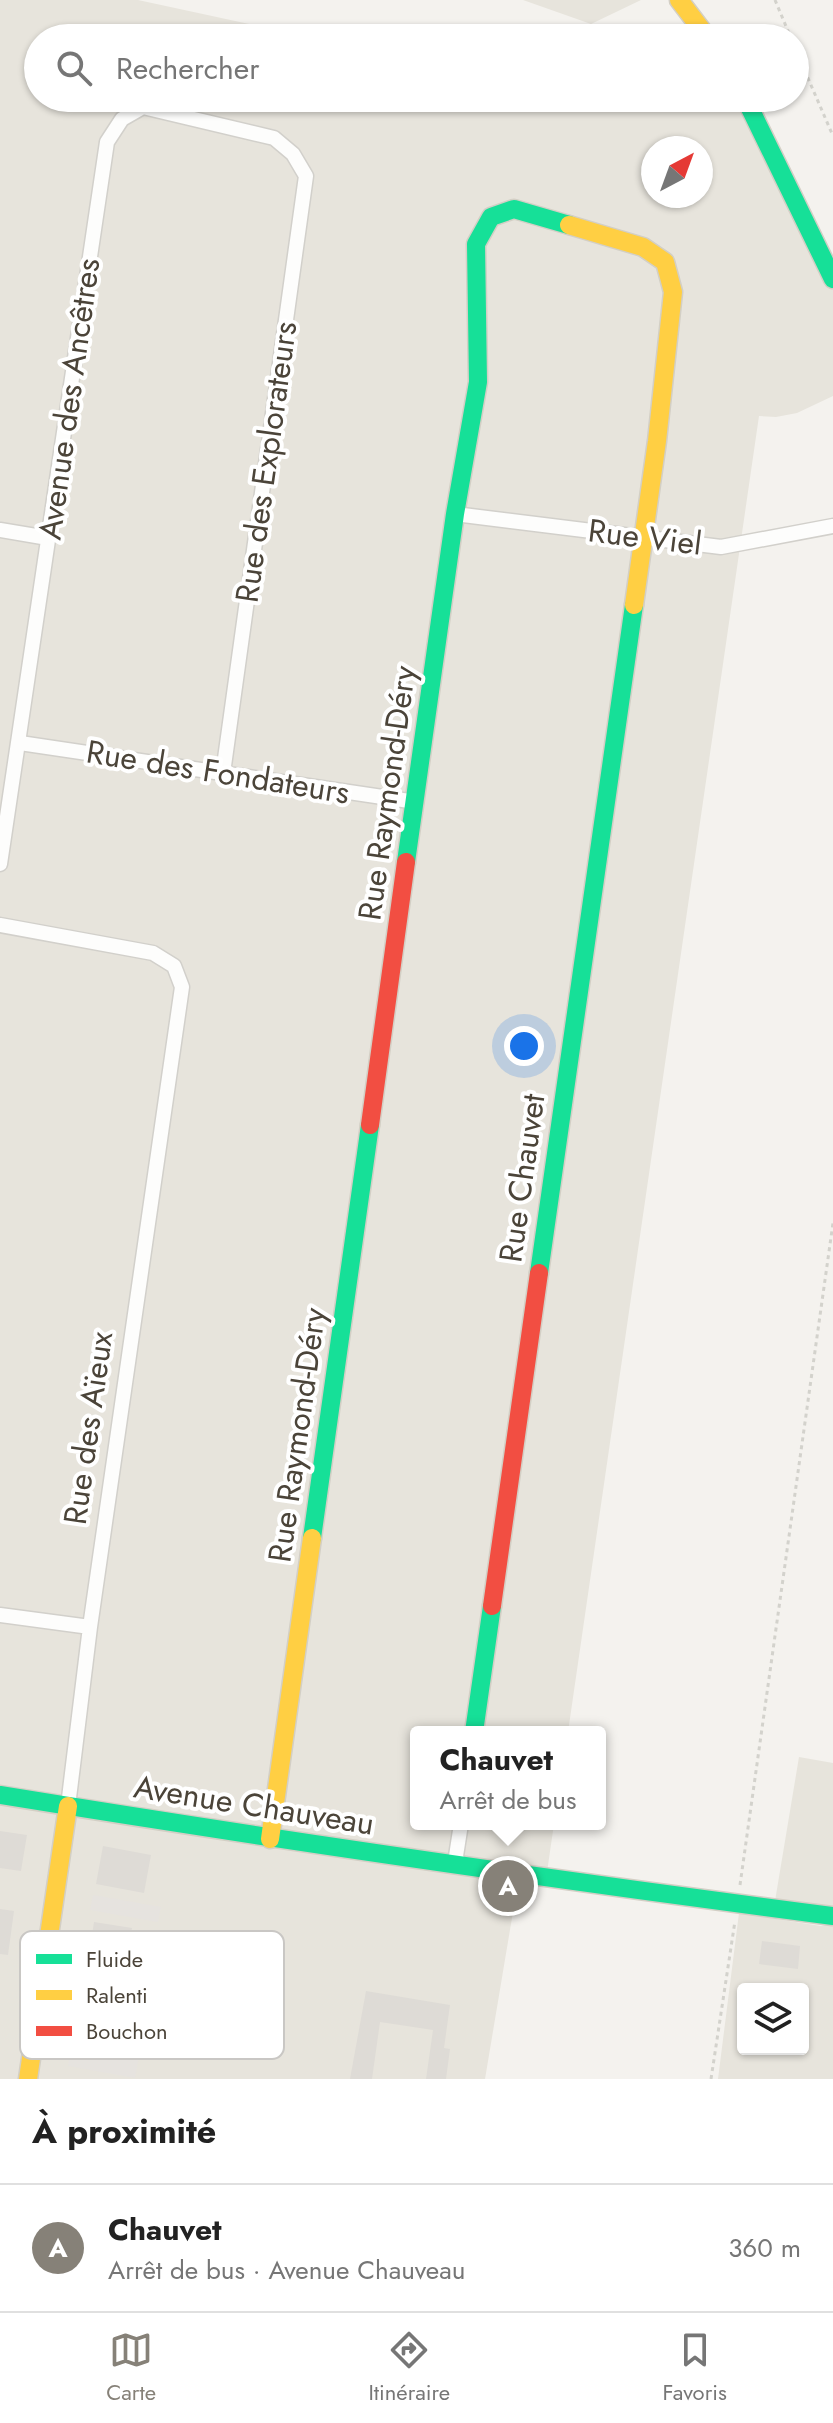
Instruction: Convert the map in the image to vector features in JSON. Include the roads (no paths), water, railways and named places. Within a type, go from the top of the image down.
[{"type":"street","points":[[679,0],[697,24]]},
{"type":"street","name":"Avenue des Ancêtres","points":[[0,864],[107,142],[122,119],[134,112]]},
{"type":"street","name":"Avenue des Ancêtres","points":[[164,112],[274,138],[293,154]]},
{"type":"street","points":[[752,112],[833,279]]},
{"type":"street","name":"Rue des Explorateurs","points":[[223,773],[306,176],[293,154]]},
{"type":"street","name":"Rue Raymond-Déry","points":[[270,1839],[455,514],[478,382],[476,244],[491,217],[514,209],[643,247],[665,262],[673,292],[643,537]]},
{"type":"street","name":"Rue Viel","points":[[455,514],[721,547],[833,526]]},
{"type":"street","points":[[0,530],[48,538]]},
{"type":"street","name":"Rue Chauvet","points":[[475,1726],[643,537]]},
{"type":"street","name":"Rue des Fondateurs","points":[[20,743],[416,802]]},
{"type":"street","name":"Rue des Aïeux","points":[[0,925],[153,953],[174,966],[182,987],[50,1931]]},
{"type":"street","points":[[0,1615],[90,1627]]},
{"type":"street","name":"Avenue Chauveau","points":[[0,1795],[270,1839],[833,1916]]},
{"type":"street","points":[[459,1866],[456,1856],[460,1830]]},
{"type":"street","name":"Rue des Aïeux","points":[[28,2079],[31,2059]]},
{"type":"place","name":"Chauvet","points":[[508,1886]]}]
